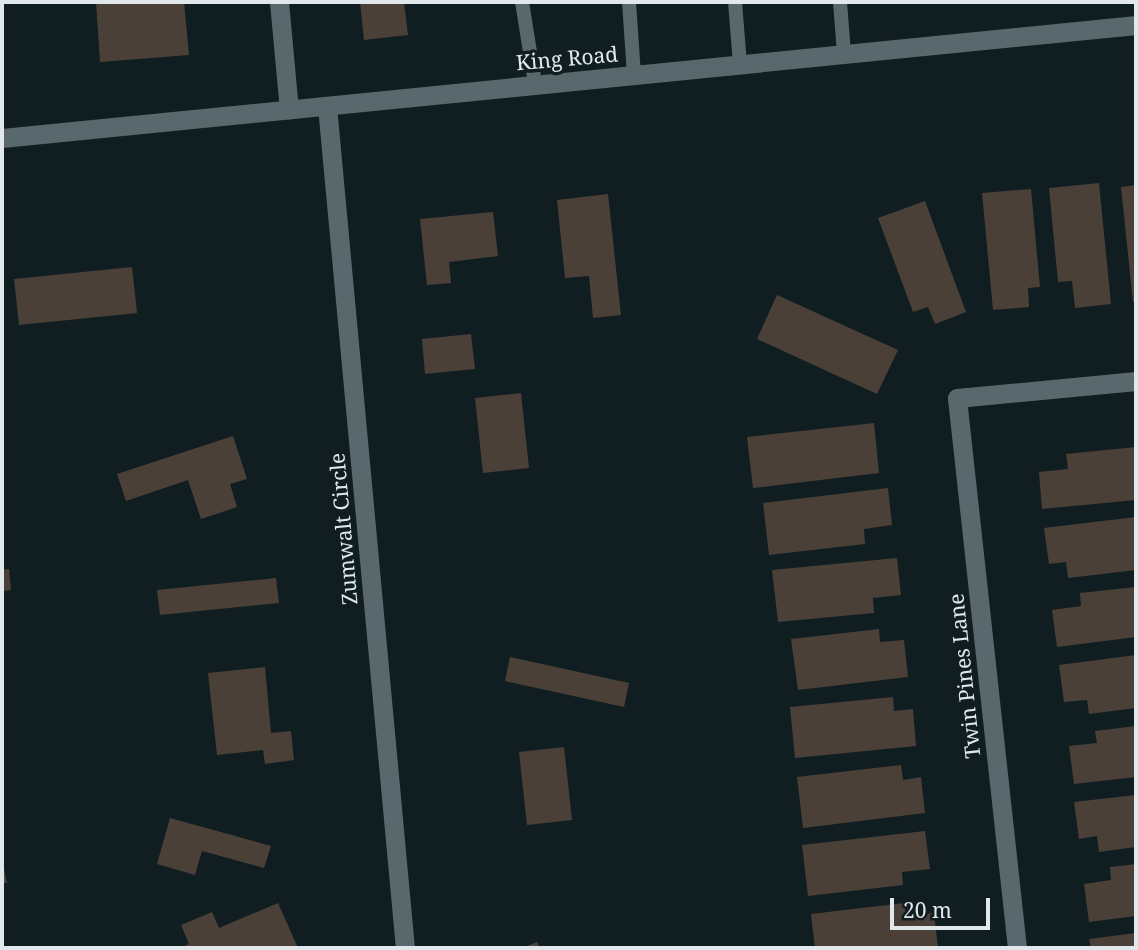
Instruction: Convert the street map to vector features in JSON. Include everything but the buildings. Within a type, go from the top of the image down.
[{"type":"street","points":[[278,2],[289,110]]},
{"type":"street","name":"King Road","points":[[2,138],[1136,25]]},
{"type":"street","name":"Zumwalt Circle","points":[[327,106],[405,948]]},
{"type":"street","name":"Twin Pines Lane","points":[[1017,948],[957,398],[1136,381]]},
{"type":"lane","points":[[522,2],[535,83]]},
{"type":"lane","points":[[629,2],[634,75]]},
{"type":"lane","points":[[736,2],[740,64]]},
{"type":"lane","points":[[840,2],[844,54]]}]
